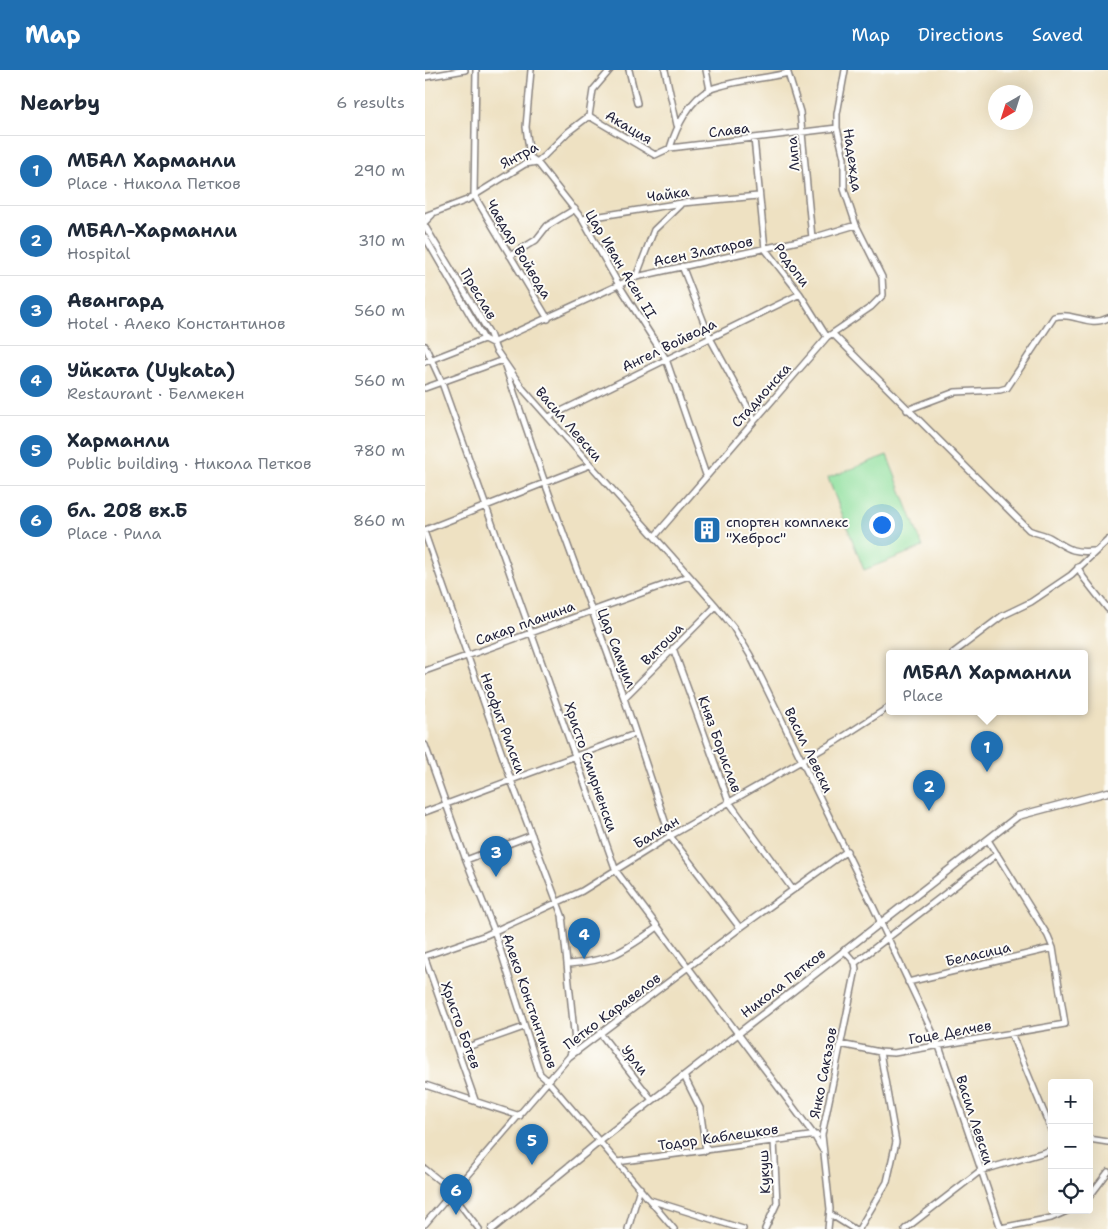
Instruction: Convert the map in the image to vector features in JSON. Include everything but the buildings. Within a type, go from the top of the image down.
[{"type":"street","points":[[425,77],[465,70]]},
{"type":"street","name":"Чавдар Войвода","points":[[476,70],[474,195],[548,319]]},
{"type":"street","name":"Цар Иван Асен II","points":[[531,70],[526,140],[530,157],[537,162],[582,219],[619,285],[666,359],[706,475]]},
{"type":"street","points":[[589,116],[593,90],[610,70]]},
{"type":"street","points":[[629,70],[637,103]]},
{"type":"street","points":[[665,70],[677,125]]},
{"type":"street","points":[[706,70],[710,90]]},
{"type":"street","name":"Надежда","points":[[845,70],[837,114],[837,128],[844,158],[844,189],[856,225],[882,276]]},
{"type":"street","points":[[670,148],[677,125],[692,105],[710,90],[787,72]]},
{"type":"street","name":"Липа","points":[[787,72],[797,99],[802,131],[812,238]]},
{"type":"street","name":"Янтра","points":[[425,216],[467,200],[525,164],[537,162],[589,116]]},
{"type":"street","name":"Акация","points":[[589,116],[651,153],[659,155]]},
{"type":"street","name":"Слава","points":[[659,155],[670,148],[837,128]]},
{"type":"street","name":"Родопи","points":[[754,138],[758,196],[765,249],[799,294],[827,337]]},
{"type":"street","name":"Чайка","points":[[582,219],[682,203],[758,196]]},
{"type":"street","points":[[636,277],[654,230],[682,203]]},
{"type":"street","points":[[510,256],[536,240],[547,226],[575,209]]},
{"type":"street","points":[[425,222],[432,214]]},
{"type":"street","name":"Асен Златаров","points":[[492,343],[548,319],[636,277],[812,238],[856,225]]},
{"type":"street","name":"Преслав","points":[[425,226],[490,334],[492,343]]},
{"type":"street","name":"Преслав","points":[[425,237],[484,339],[492,343]]},
{"type":"street","points":[[682,266],[710,338],[754,419]]},
{"type":"street","name":"Стадионска","points":[[655,536],[754,419],[827,337],[879,300],[883,289],[882,276]]},
{"type":"street","name":"Ангел Войвода","points":[[549,417],[799,294]]},
{"type":"street","points":[[907,410],[955,392],[1007,388],[1054,317],[1063,314],[1091,322],[1101,322],[1108,318]]},
{"type":"street","points":[[833,334],[1029,530],[1047,536],[1067,550],[1094,552]]},
{"type":"street","points":[[425,362],[484,339]]},
{"type":"street","name":"Васил Левски","points":[[492,343],[523,388],[716,606],[733,627],[750,656],[800,761],[847,851],[939,1046],[1001,1228]]},
{"type":"street","name":"Христо Смирненски","points":[[425,346],[442,382],[616,870],[687,968],[814,1135],[822,1149]]},
{"type":"street","points":[[425,388],[503,360]]},
{"type":"street","name":"Цар Самуил","points":[[503,360],[545,483],[624,698],[670,836],[739,928]]},
{"type":"street","points":[[425,530],[590,465]]},
{"type":"street","name":"Неофит Рилски","points":[[425,534],[511,780],[563,918],[569,964],[575,1044],[569,1057]]},
{"type":"street","points":[[957,650],[1001,616],[1031,602],[1078,567],[1108,540]]},
{"type":"street","points":[[1078,567],[1083,577],[1108,609]]},
{"type":"street","name":"Сакар планина","points":[[425,671],[689,576]]},
{"type":"street","name":"Витоша","points":[[624,698],[716,606]]},
{"type":"street","name":"Княз Борислав","points":[[673,648],[729,802],[793,890]]},
{"type":"street","name":"Балкан","points":[[425,957],[494,930],[582,891],[670,836],[838,740],[886,709]]},
{"type":"street","points":[[425,812],[635,734]]},
{"type":"street","name":"Алеко Константинов","points":[[425,745],[466,860],[494,930],[540,1074],[674,1229]]},
{"type":"street","name":"Никола Петков","points":[[492,1229],[599,1141],[1018,816],[1108,792]]},
{"type":"street","points":[[466,860],[532,835]]},
{"type":"street","points":[[988,840],[1042,924],[1053,948]]},
{"type":"street","name":"Петко Каравелов","points":[[425,1224],[569,1057],[739,928],[847,851]]},
{"type":"street","points":[[844,950],[855,963],[997,854]]},
{"type":"street","points":[[569,964],[599,961],[613,956],[658,927]]},
{"type":"street","name":"Беласица","points":[[909,982],[1053,948]]},
{"type":"street","name":"Гоце Делчев","points":[[839,1044],[880,1052],[902,1052],[1065,1024],[1053,948]]},
{"type":"street","name":"Христо Ботев","points":[[425,957],[475,1100]]},
{"type":"street","name":"Янко Сакъзов","points":[[828,1229],[830,1214],[822,1135],[839,1044],[856,969],[855,963]]},
{"type":"street","points":[[459,1050],[524,1027]]},
{"type":"street","name":"Урли","points":[[600,1033],[652,1100]]},
{"type":"street","points":[[1011,1033],[1049,1124]]},
{"type":"street","points":[[859,1229],[887,1182],[896,1142],[880,1052]]},
{"type":"street","points":[[684,1076],[699,1108],[705,1151]]},
{"type":"street","points":[[425,1085],[520,1116]]},
{"type":"street","name":"Тодор Каблешков","points":[[617,1162],[822,1135]]},
{"type":"street","points":[[1093,1140],[1108,1142]]},
{"type":"street","name":"Кукуш","points":[[765,1229],[777,1203],[773,1141]]},
{"type":"street","points":[[905,1229],[980,1171],[1048,1151]]},
{"type":"street","points":[[425,1169],[446,1186],[479,1229]]},
{"type":"street","points":[[1093,1192],[1108,1172]]},
{"type":"street","points":[[628,1229],[640,1188]]},
{"type":"street","points":[[649,1199],[743,1229]]},
{"type":"street","points":[[830,1214],[854,1229]]},
{"type":"street","points":[[1001,1228],[1051,1218],[1060,1214]]},
{"type":"green space","points":[[887,455],[923,547],[864,570],[828,478]]},
{"type":"place","name":"спортен комплекс \"Хеброс\"","points":[[707,530]]},
{"type":"place","name":"МБАЛ Харманли","points":[[987,772]]},
{"type":"place","name":"МБАЛ-Харманли","points":[[929,811]]},
{"type":"place","name":"Авангард","points":[[496,877]]},
{"type":"place","name":"Уйката (Uykata)","points":[[584,959]]},
{"type":"place","name":"Харманли","points":[[532,1165]]},
{"type":"place","name":"бл. 208 вх.Б","points":[[456,1215]]}]
